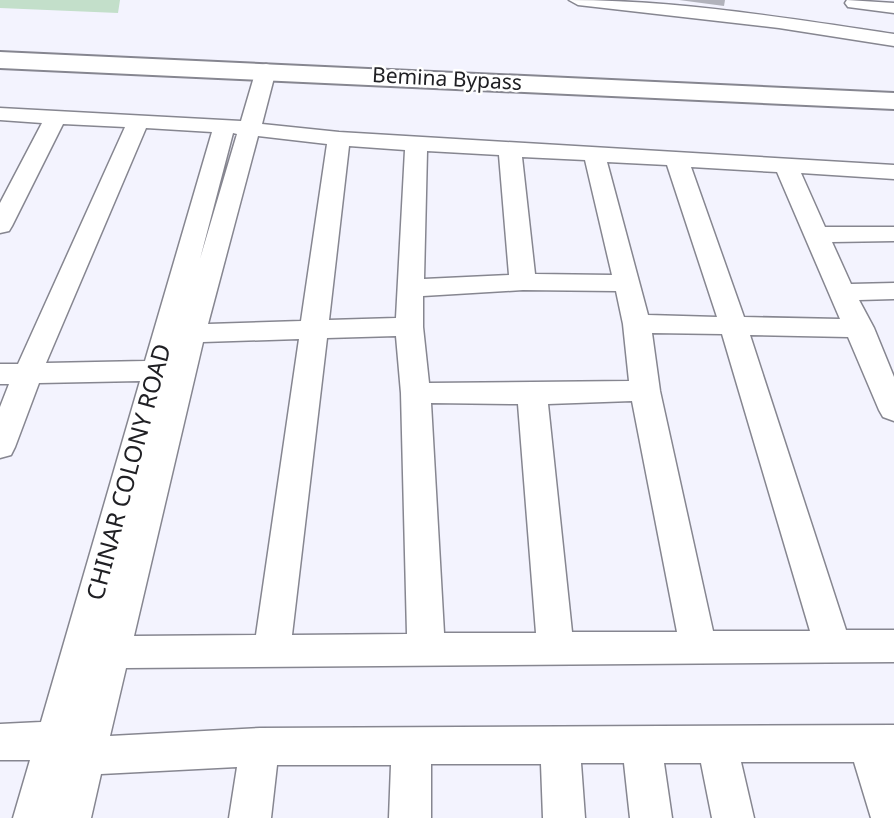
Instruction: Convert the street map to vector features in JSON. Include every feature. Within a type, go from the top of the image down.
[{"type":"highway","name":"Bemina Bypass","points":[[0,45],[894,85]]},
{"type":"highway","name":"Bemina Bypass","points":[[0,60],[266,70],[894,101]]},
{"type":"street","points":[[578,0],[779,22],[894,40]]},
{"type":"street","points":[[777,3],[894,24]]},
{"type":"street","points":[[853,3],[894,8]]},
{"type":"street","name":"CHINAR COLONY ROAD","points":[[70,818],[78,746],[169,370],[237,128],[266,70]]},
{"type":"street","points":[[0,114],[237,128],[339,139],[894,172]]},
{"type":"street","points":[[0,226],[56,117]]},
{"type":"street","points":[[0,447],[14,375],[138,121]]},
{"type":"street","points":[[272,650],[339,139]]},
{"type":"street","points":[[416,143],[409,327],[416,393],[426,649]]},
{"type":"street","points":[[510,149],[523,282]]},
{"type":"street","points":[[594,153],[637,324],[645,391],[698,648]]},
{"type":"street","points":[[677,159],[734,327],[834,647]]},
{"type":"street","points":[[785,164],[842,292],[860,328],[884,365],[894,410]]},
{"type":"street","points":[[817,235],[894,234]]},
{"type":"street","points":[[411,288],[523,282],[625,284]]},
{"type":"street","points":[[842,292],[894,292]]},
{"type":"street","points":[[637,324],[860,328]]},
{"type":"street","points":[[179,334],[409,327]]},
{"type":"street","points":[[14,375],[169,370]]},
{"type":"street","name":"CHINAR COLONY ROAD","points":[[34,818],[78,746],[109,652],[169,370]]},
{"type":"street","points":[[416,393],[645,391]]},
{"type":"street","points":[[532,394],[555,648]]},
{"type":"street","points":[[109,652],[894,646]]},
{"type":"street","points":[[0,742],[78,746],[260,747],[881,743],[892,818]]},
{"type":"street","points":[[717,744],[733,818]]},
{"type":"street","points":[[560,745],[564,818]]},
{"type":"street","points":[[642,745],[651,818]]},
{"type":"street","points":[[410,818],[412,746]]},
{"type":"street","points":[[250,818],[260,747]]},
{"type":"green space","points":[[0,0],[120,0],[118,13],[0,8]]}]
